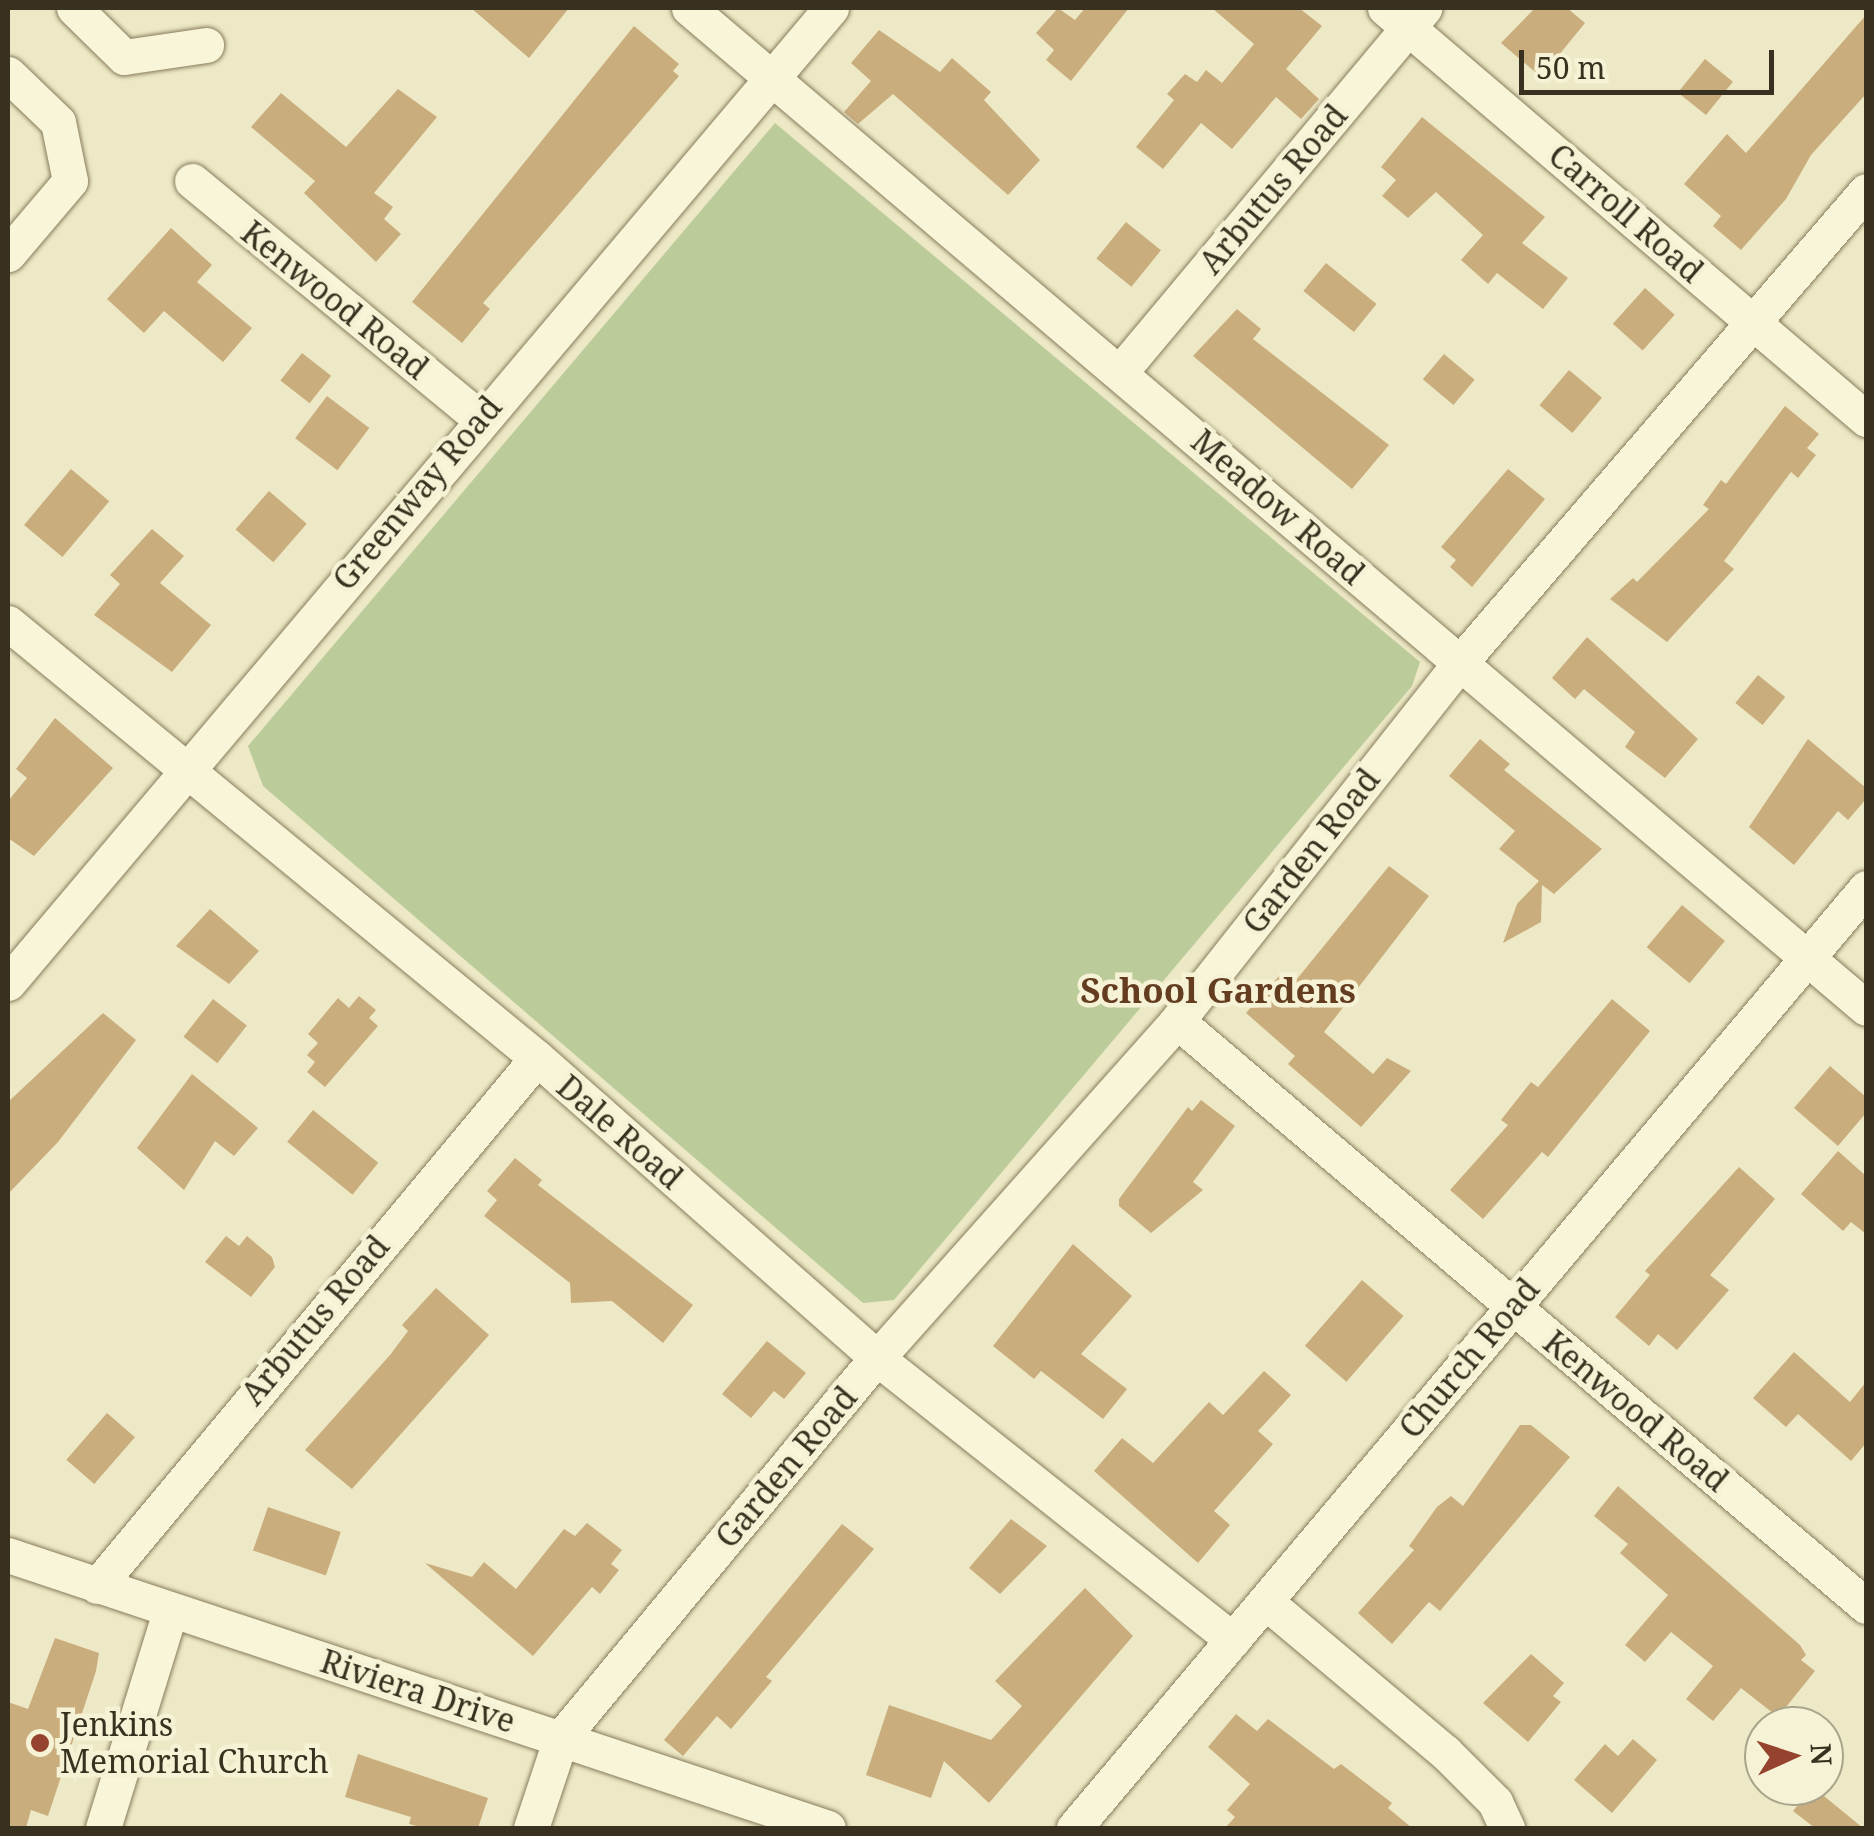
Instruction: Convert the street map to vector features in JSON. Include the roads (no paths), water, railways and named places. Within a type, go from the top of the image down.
[{"type":"street","points":[[74,8],[124,56],[206,45]]},
{"type":"street","name":"Meadow Road","points":[[688,8],[1121,371],[1458,665],[1866,1008]]},
{"type":"street","name":"Greenway Road","points":[[8,983],[191,768],[478,418],[831,8]]},
{"type":"street","name":"Carroll Road","points":[[1406,14],[1866,420]]},
{"type":"street","name":"Arbutus Road","points":[[1121,371],[1406,14]]},
{"type":"street","points":[[8,74],[58,122],[70,181],[14,233]]},
{"type":"street","name":"Kenwood Road","points":[[192,182],[478,418]]},
{"type":"street","name":"Garden Road","points":[[561,1738],[877,1358],[1177,1022],[1458,665],[1866,191]]},
{"type":"street","name":"Dale Road","points":[[8,624],[191,768],[536,1058],[877,1358],[1233,1640]]},
{"type":"street","name":"Church Road","points":[[1074,1828],[1866,888]]},
{"type":"street","name":"Kenwood Road","points":[[1177,1022],[1866,1606]]},
{"type":"street","name":"Arbutus Road","points":[[98,1586],[536,1058]]},
{"type":"street","name":"Riviera Drive","points":[[8,1556],[828,1828]]},
{"type":"street","points":[[1266,1602],[1445,1752],[1495,1802],[1508,1828]]},
{"type":"street","points":[[103,1828],[170,1611]]},
{"type":"street","points":[[531,1828],[561,1738]]},
{"type":"place","name":"Jenkins Memorial Church","points":[[40,1743]]},
{"type":"district","name":"School Gardens","points":[[1218,990]]}]
